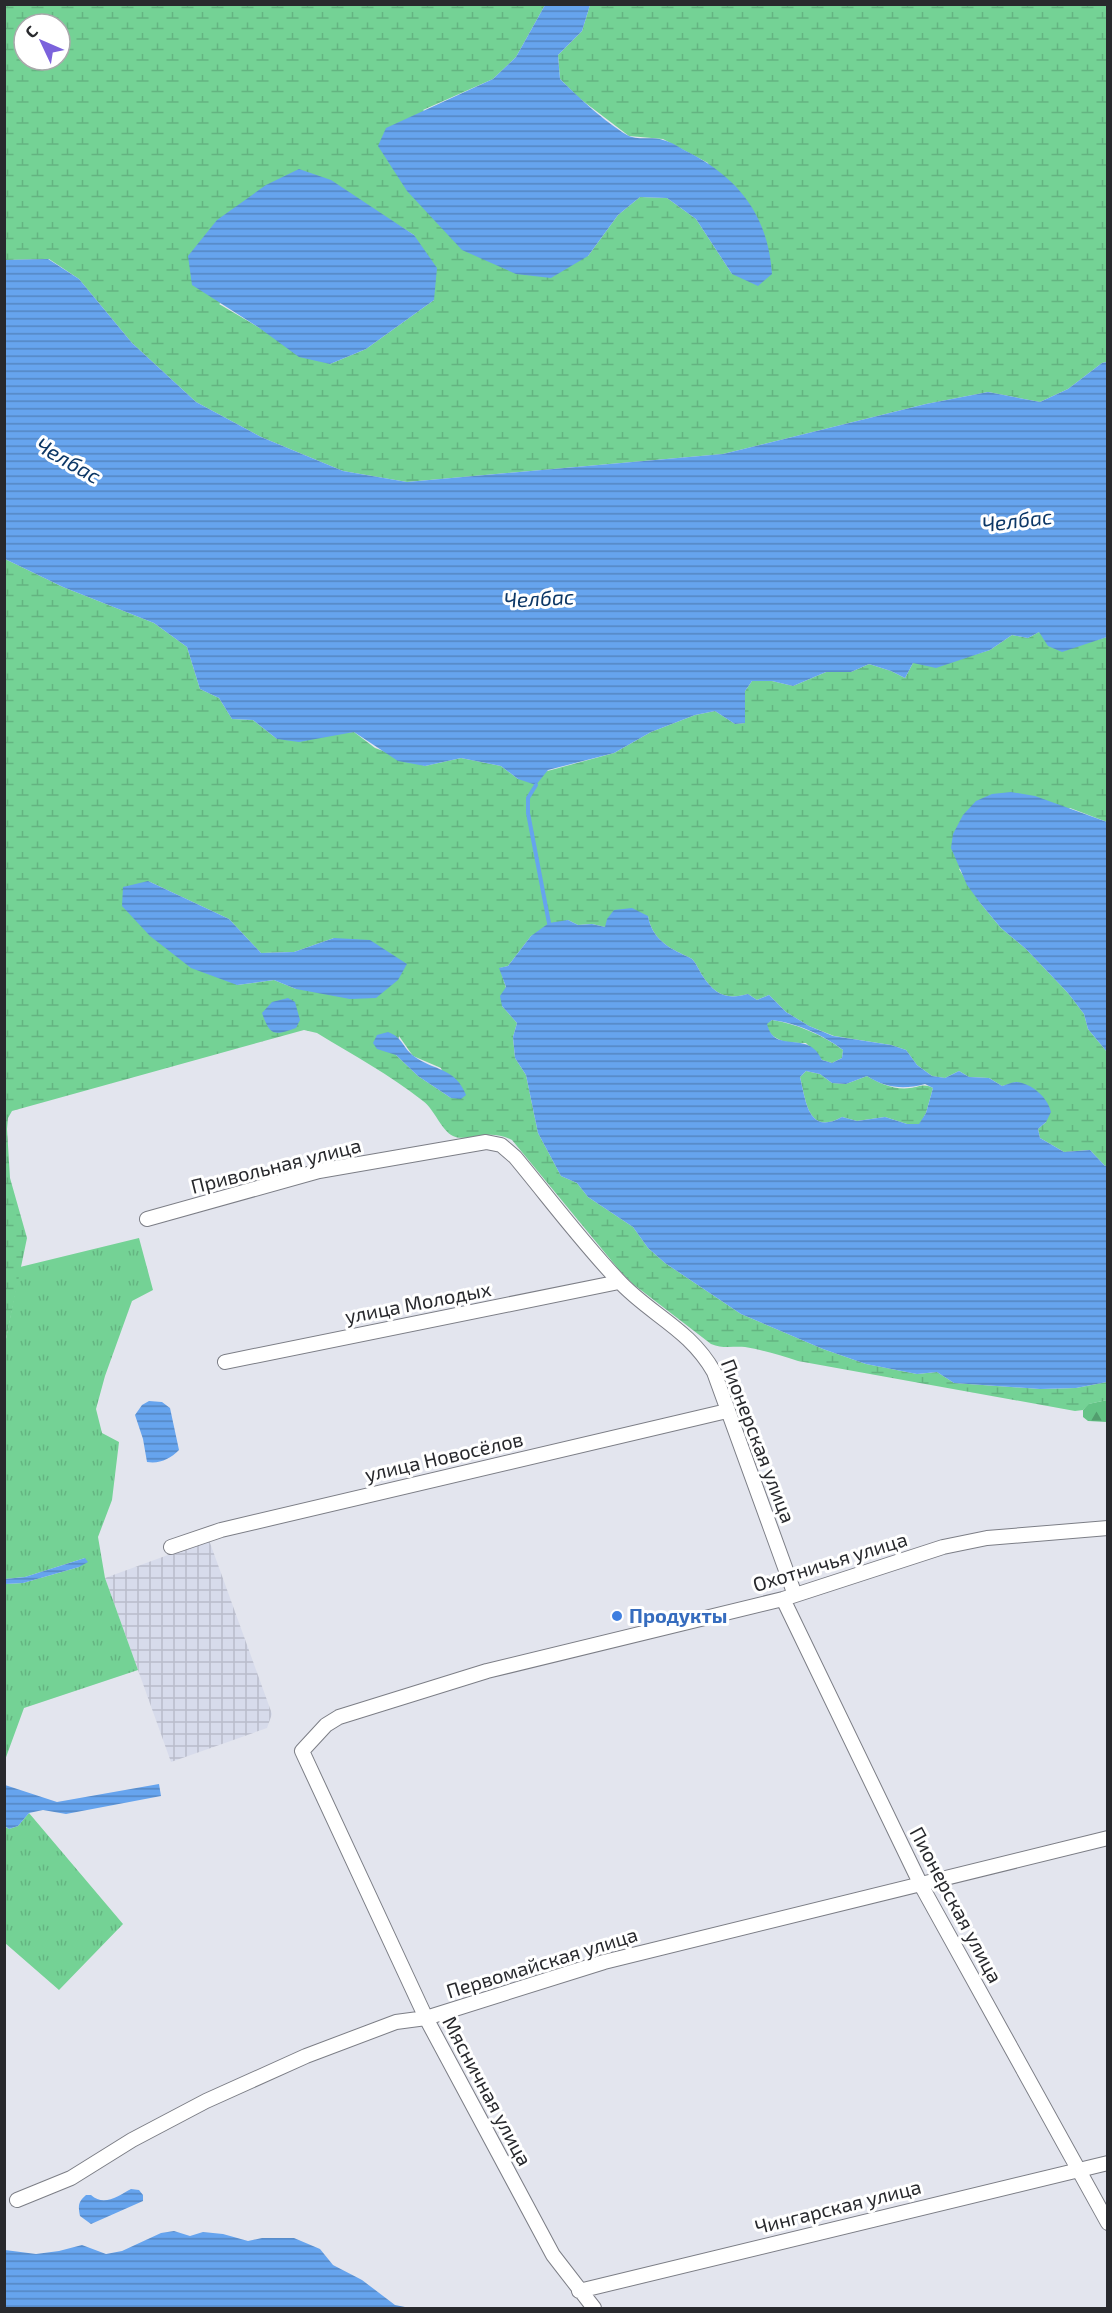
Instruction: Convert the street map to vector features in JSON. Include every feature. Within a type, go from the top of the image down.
[{"type":"street","name":"Привольная улица","points":[[147,1219],[319,1171],[486,1142]]},
{"type":"street","name":"Пионерская улица","points":[[486,1142],[501,1145],[509,1150],[619,1282],[672,1324],[703,1353],[714,1372],[789,1597],[921,1885],[1107,2223]]},
{"type":"street","name":"улица Молодых","points":[[225,1362],[619,1282]]},
{"type":"street","name":"улица Новосёлов","points":[[171,1547],[221,1530],[727,1411]]},
{"type":"street","name":"Охотничья улица","points":[[302,1751],[326,1725],[355,1712],[487,1671],[789,1597],[943,1547],[987,1538],[1107,1528]]},
{"type":"street","name":"Мясничная улица","points":[[302,1751],[426,2018],[553,2255],[594,2308]]},
{"type":"street","name":"Первомайская улица","points":[[17,2200],[71,2178],[132,2140],[174,2118],[306,2056],[396,2022],[426,2018],[604,1962],[1107,1838]]},
{"type":"street","name":"Чингарская улица","points":[[579,2291],[1107,2163]]},
{"type":"shaded area","points":[[209,1540],[272,1714],[267,1728],[171,1762],[105,1578]]},
{"type":"green space","points":[[4,5],[545,5],[516,57],[493,79],[423,110],[588,256],[618,215],[640,197],[667,198],[696,219],[732,274],[708,163],[663,139],[629,136],[579,98],[560,79],[558,55],[582,31],[590,5],[1107,5],[1107,362],[1102,363],[1068,389],[1040,402],[988,392],[926,404],[723,454],[407,482],[343,471],[261,437],[196,402],[132,343],[79,279],[49,259],[5,260]],"holes":[[[377,212],[414,235],[434,300],[366,349],[330,364],[219,304]]]},
{"type":"green space","points":[[5,559],[63,587],[154,623],[187,647],[200,689],[219,698],[232,719],[253,720],[277,739],[354,732],[375,748],[425,766],[461,758],[501,766],[518,779],[614,753],[651,732],[695,715],[715,711],[735,724],[745,723],[745,691],[752,681],[772,681],[793,686],[826,672],[851,672],[869,664],[905,678],[913,663],[967,657],[990,650],[1012,635],[1028,638],[1039,632],[1093,641],[1107,637],[1107,822],[1070,808],[959,869],[981,904],[1001,928],[1026,949],[1068,993],[1084,1014],[1088,1029],[1107,1052],[1108,1165],[1105,1166],[1090,1150],[1064,1152],[1040,1138],[1038,1129],[1046,1122],[1017,1082],[1002,1086],[989,1078],[969,1077],[959,1071],[945,1078],[932,1076],[917,1065],[906,1050],[891,1045],[834,1036],[809,1026],[786,1012],[769,995],[757,1000],[748,994],[727,996],[716,991],[692,959],[668,946],[659,938],[648,916],[605,927],[592,924],[578,925],[568,920],[531,936],[508,966],[500,968],[506,988],[502,1006],[517,1023],[513,1037],[515,1058],[526,1075],[538,1133],[561,1176],[577,1183],[588,1197],[633,1227],[648,1248],[665,1263],[741,1314],[823,1349],[866,1364],[917,1374],[937,1372],[954,1383],[1040,1389],[1076,1388],[1107,1382],[1107,1400],[1089,1404],[1083,1410],[1075,1411],[798,1361],[752,1348],[715,1346],[633,1284],[620,1271],[512,1140],[494,1135],[464,1138],[453,1136],[427,1105],[410,1092],[317,1033],[304,1030],[12,1111],[8,1118],[7,1129],[10,1178],[27,1238],[5,1344]],"holes":[[[148,881],[229,919],[261,953],[294,952],[334,938],[296,989],[274,980],[237,985]],[[399,1036],[413,1056],[441,1068],[451,1098],[418,1076],[396,1055]]]},
{"type":"green space","points":[[772,1020],[800,1027],[818,1035],[843,1050],[842,1058],[832,1063],[822,1060],[806,1043],[782,1041],[768,1030],[766,1024]]},
{"type":"green space","points":[[806,1071],[820,1074],[832,1083],[846,1084],[867,1076],[893,1087],[933,1088],[926,1113],[920,1124],[907,1124],[885,1117],[857,1121],[842,1117],[831,1122],[822,1122],[815,1119],[807,1105],[800,1077]]},
{"type":"green space","points":[[139,1238],[153,1290],[132,1301],[105,1376],[96,1409],[102,1433],[119,1442],[112,1500],[98,1537],[105,1578],[138,1670],[24,1708],[5,1760],[5,1584],[23,1583],[79,1567],[85,1558],[25,1577],[5,1579],[5,1344],[20,1267]]},
{"type":"green space","points":[[1107,1400],[1107,1422],[1088,1421],[1083,1417],[1083,1410],[1088,1404]]},
{"type":"green space","points":[[29,1813],[123,1924],[59,1990],[5,1943],[4,1826],[9,1829],[18,1826]]},
{"type":"water","points":[[545,5],[590,5],[582,31],[558,55],[560,79],[567,86],[627,135],[666,141],[706,163],[722,174],[748,201],[764,234],[772,274],[758,286],[732,274],[696,219],[667,198],[640,197],[618,215],[588,256],[551,278],[516,274],[462,250],[407,191],[378,146],[386,128],[493,79],[516,57]]},
{"type":"water","points":[[299,169],[331,180],[414,235],[437,268],[434,300],[366,349],[330,364],[299,357],[258,327],[192,285],[188,256],[217,220],[266,185]]},
{"type":"water","name":"Челбас","points":[[48,259],[79,279],[132,343],[196,402],[261,437],[343,471],[407,482],[723,454],[926,404],[988,392],[1040,402],[1068,389],[1102,363],[1107,362],[1107,637],[1062,652],[1048,646],[1039,632],[1028,638],[1012,635],[990,650],[936,668],[913,663],[905,678],[869,664],[851,672],[826,672],[793,686],[772,681],[752,681],[745,691],[745,723],[735,724],[715,711],[695,715],[651,732],[614,753],[548,770],[536,785],[518,779],[501,766],[461,758],[425,766],[398,761],[354,732],[299,742],[277,739],[253,720],[232,719],[219,698],[200,689],[187,647],[154,623],[63,587],[5,559],[5,260]]},
{"type":"water","points":[[1011,792],[1035,796],[1107,822],[1107,1052],[1088,1029],[1084,1014],[1068,993],[1026,949],[1001,928],[981,904],[967,885],[951,848],[953,834],[963,815],[976,801],[992,794]]},
{"type":"water","points":[[148,881],[229,919],[261,953],[294,952],[334,938],[370,940],[407,964],[398,980],[376,998],[350,999],[296,989],[274,980],[237,985],[191,968],[150,936],[122,906],[123,887]]},
{"type":"water","points":[[632,908],[648,916],[659,938],[668,946],[692,959],[707,982],[722,994],[740,996],[748,994],[757,1000],[769,995],[786,1012],[809,1026],[833,1036],[891,1045],[906,1050],[917,1065],[932,1076],[945,1078],[959,1071],[969,1077],[989,1078],[1002,1086],[1014,1082],[1022,1083],[1038,1092],[1047,1102],[1051,1112],[1046,1122],[1038,1129],[1040,1138],[1064,1152],[1090,1150],[1105,1166],[1107,1165],[1107,1382],[1076,1388],[1040,1389],[954,1383],[937,1372],[917,1374],[866,1364],[823,1349],[741,1314],[665,1263],[648,1248],[633,1227],[588,1197],[577,1183],[561,1176],[538,1133],[526,1075],[515,1058],[513,1037],[517,1023],[502,1006],[500,996],[506,987],[499,968],[508,966],[531,936],[549,923],[568,920],[578,925],[592,924],[605,927],[607,919],[614,910]],"holes":[[[772,1020],[809,1030],[827,1039],[843,1050],[842,1058],[832,1063],[822,1060],[809,1045],[777,1039],[767,1024]],[[806,1071],[820,1074],[832,1083],[846,1084],[867,1076],[895,1087],[925,1084],[933,1088],[926,1113],[919,1124],[907,1124],[885,1117],[857,1121],[842,1117],[831,1122],[822,1122],[815,1119],[807,1105],[800,1077]]]},
{"type":"water","points":[[288,998],[295,1002],[300,1020],[296,1028],[274,1032],[270,1030],[262,1013],[272,1002]]},
{"type":"water","points":[[388,1032],[397,1037],[415,1057],[450,1075],[462,1086],[466,1095],[461,1099],[451,1098],[418,1076],[396,1055],[377,1049],[373,1043],[377,1035]]},
{"type":"water","points":[[149,1401],[162,1402],[170,1408],[179,1450],[168,1458],[156,1462],[147,1462],[143,1439],[135,1415],[142,1405]]},
{"type":"water","points":[[85,1558],[88,1562],[79,1567],[23,1583],[5,1584],[5,1579],[25,1577]]},
{"type":"water","points":[[159,1784],[161,1796],[66,1814],[43,1810],[29,1813],[18,1826],[9,1829],[5,1826],[5,1785],[57,1802]]},
{"type":"water","points":[[131,2189],[139,2190],[143,2195],[143,2201],[91,2224],[80,2216],[79,2204],[86,2195],[106,2200]]},
{"type":"water","points":[[174,2231],[190,2236],[203,2232],[223,2234],[248,2241],[262,2238],[294,2238],[320,2249],[333,2265],[362,2280],[395,2305],[410,2308],[5,2308],[5,2250],[36,2254],[82,2245],[106,2254],[122,2251],[161,2233]]},
{"type":"waterway","points":[[536,785],[528,798],[528,813],[549,923]]},
{"type":"place","name":"Продукты","points":[[617,1616]]}]
